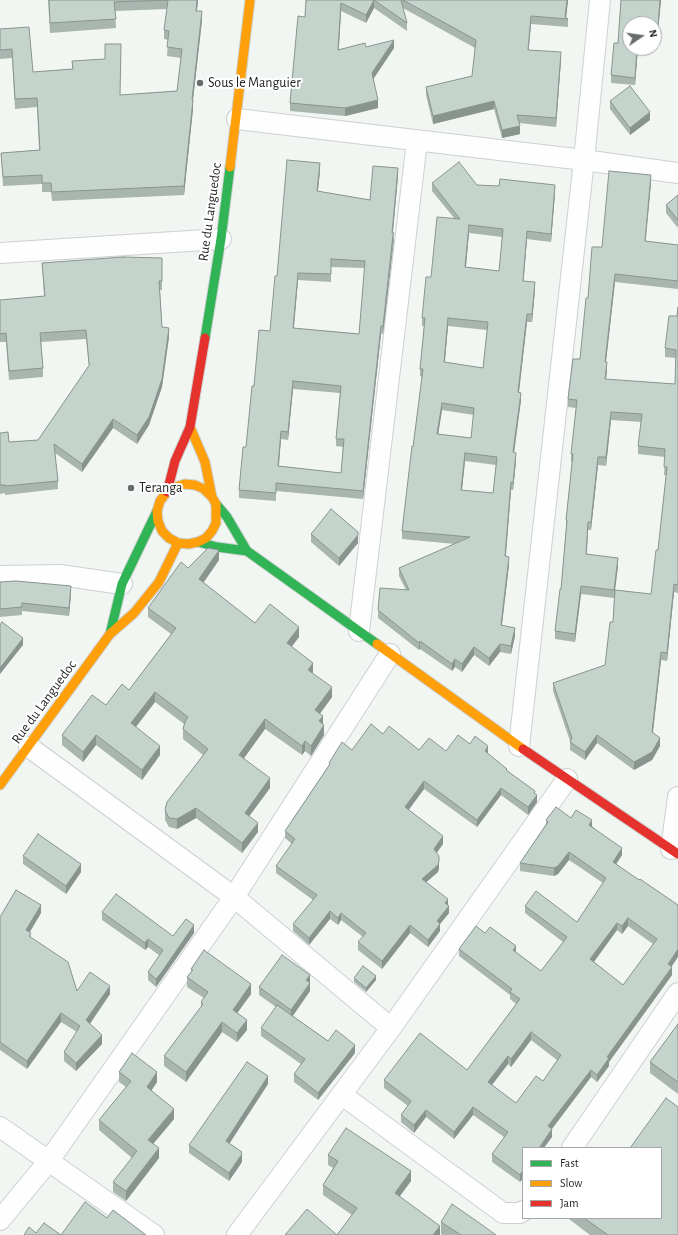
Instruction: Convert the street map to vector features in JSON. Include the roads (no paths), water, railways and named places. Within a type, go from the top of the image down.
[{"type":"main road","name":"Rue du Languedoc","points":[[167,492],[175,461],[190,427],[221,239],[237,119],[250,0]]},
{"type":"main road","points":[[157,511],[158,521],[162,531],[169,538],[178,543],[188,544],[198,542],[206,538],[216,523],[217,514],[205,462],[190,427]]},
{"type":"main road","points":[[110,634],[122,584],[157,511],[160,501],[167,492],[175,487],[185,484],[195,485],[204,489],[227,517],[247,550],[519,746],[675,852]]},
{"type":"main road","points":[[198,542],[217,547],[247,550]]},
{"type":"main road","points":[[110,634],[134,613],[159,582],[178,543]]},
{"type":"main road","name":"Rue du Languedoc","points":[[0,785],[110,634]]},
{"type":"street","points":[[519,746],[584,160],[600,0]]},
{"type":"street","points":[[237,119],[584,160],[678,173]]},
{"type":"street","points":[[359,631],[417,141]]},
{"type":"street","points":[[0,253],[221,239]]},
{"type":"street","points":[[0,576],[60,575],[122,584]]},
{"type":"street","points":[[0,1220],[48,1162],[234,897],[390,654]]},
{"type":"street","points":[[29,747],[234,897],[391,1028]]},
{"type":"street","points":[[237,1235],[391,1028],[567,779]]},
{"type":"street","points":[[675,852],[678,797]]},
{"type":"street","points":[[573,1147],[678,993]]},
{"type":"street","points":[[342,1095],[503,1214],[522,1212]]},
{"type":"street","points":[[0,1128],[154,1235]]},
{"type":"place","name":"Sous le Manguier","points":[[200,83]]},
{"type":"place","name":"Teranga","points":[[131,488]]}]
